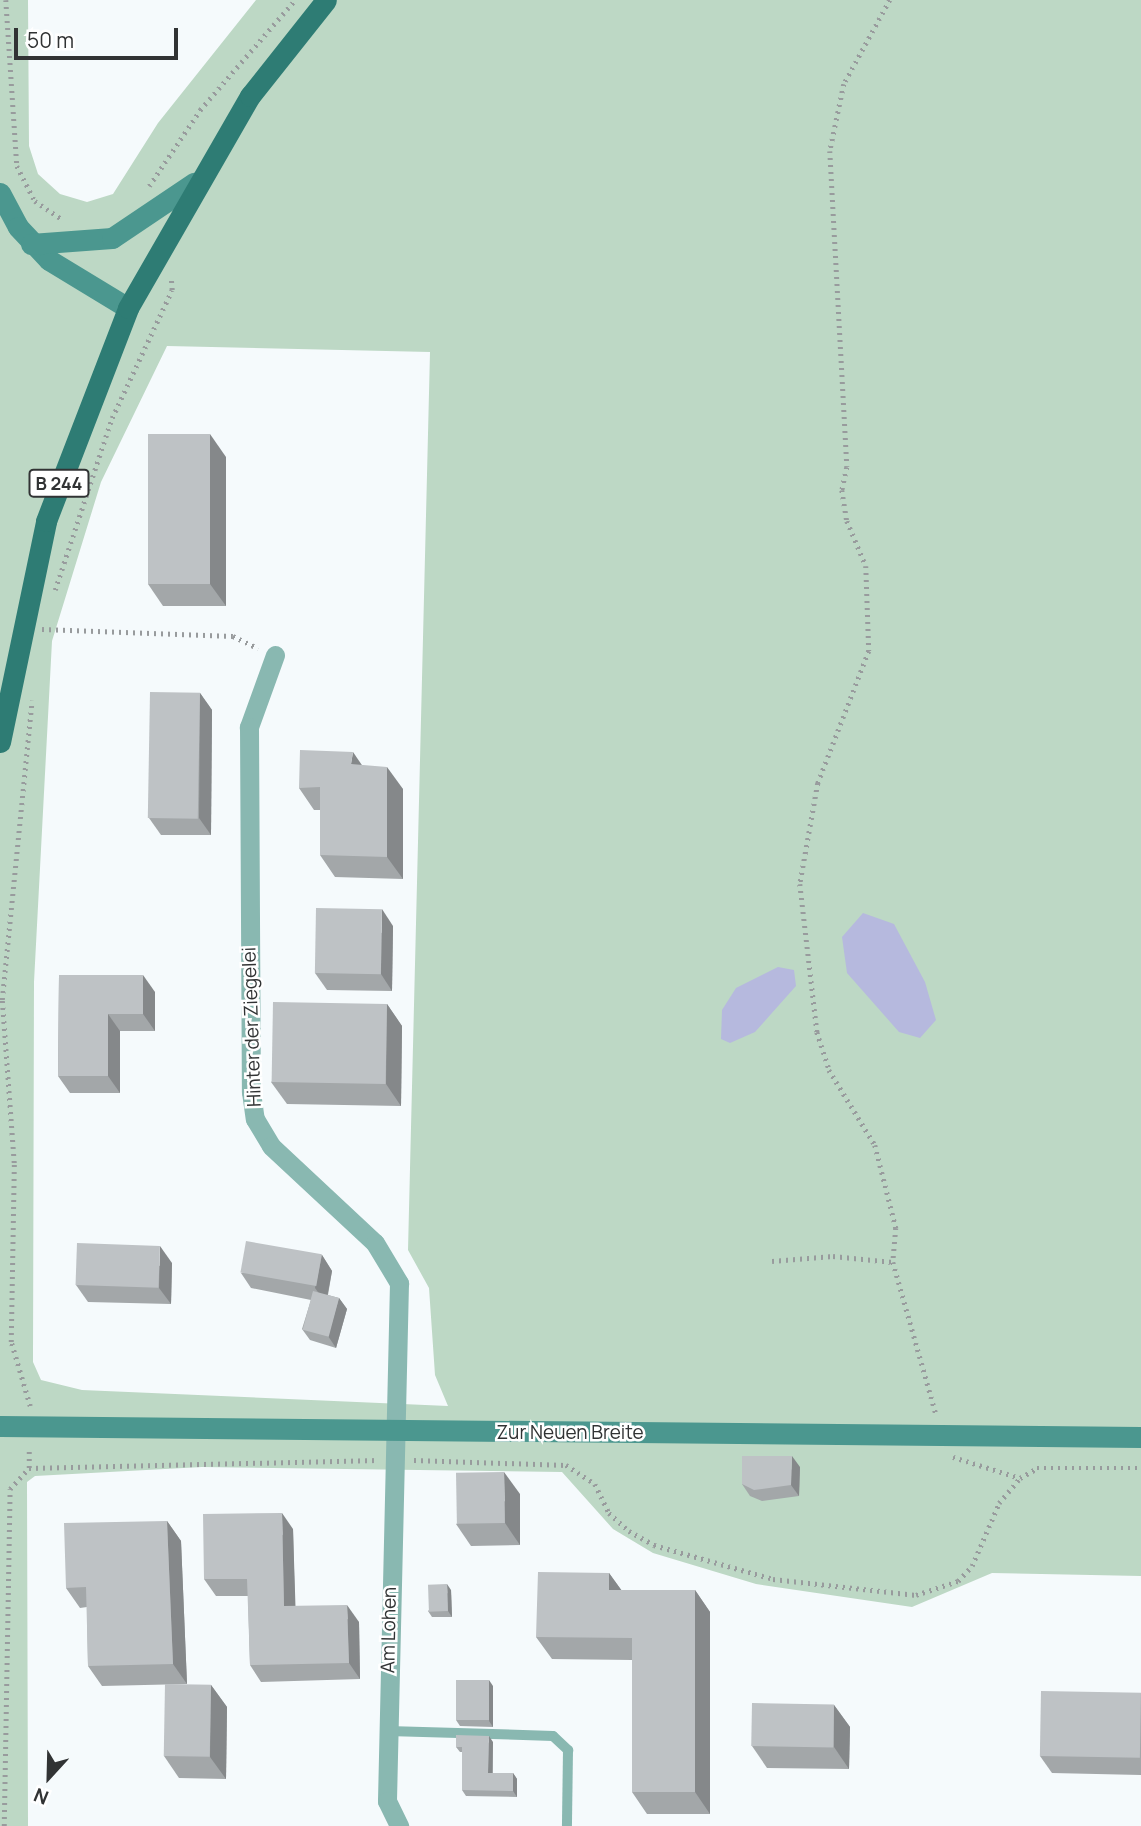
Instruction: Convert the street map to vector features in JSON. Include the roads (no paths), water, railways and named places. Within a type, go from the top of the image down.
[{"type":"main road","name":"B 244","points":[[0,742],[46,521],[128,308],[194,183],[250,96],[326,0]]},
{"type":"street","points":[[31,244],[112,238],[194,183]]},
{"type":"street","points":[[0,193],[31,244],[128,308]]},
{"type":"street","name":"Hinter der Ziegelei","points":[[275,655],[248,727],[251,1092],[255,1119],[271,1146],[375,1243],[399,1283],[394,1431]]},
{"type":"street","name":"Zur Neuen Breite","points":[[0,1426],[1141,1437]]},
{"type":"street","name":"Am Lohen","points":[[394,1431],[387,1801],[400,1826]]},
{"type":"lane","points":[[387,1731],[553,1736],[568,1750],[567,1826]]},
{"type":"water","points":[[863,913],[894,924],[925,982],[936,1020],[920,1038],[899,1032],[847,973],[842,937]]},
{"type":"water","points":[[778,967],[794,970],[796,986],[755,1032],[730,1043],[721,1039],[722,1010],[736,988]]}]
